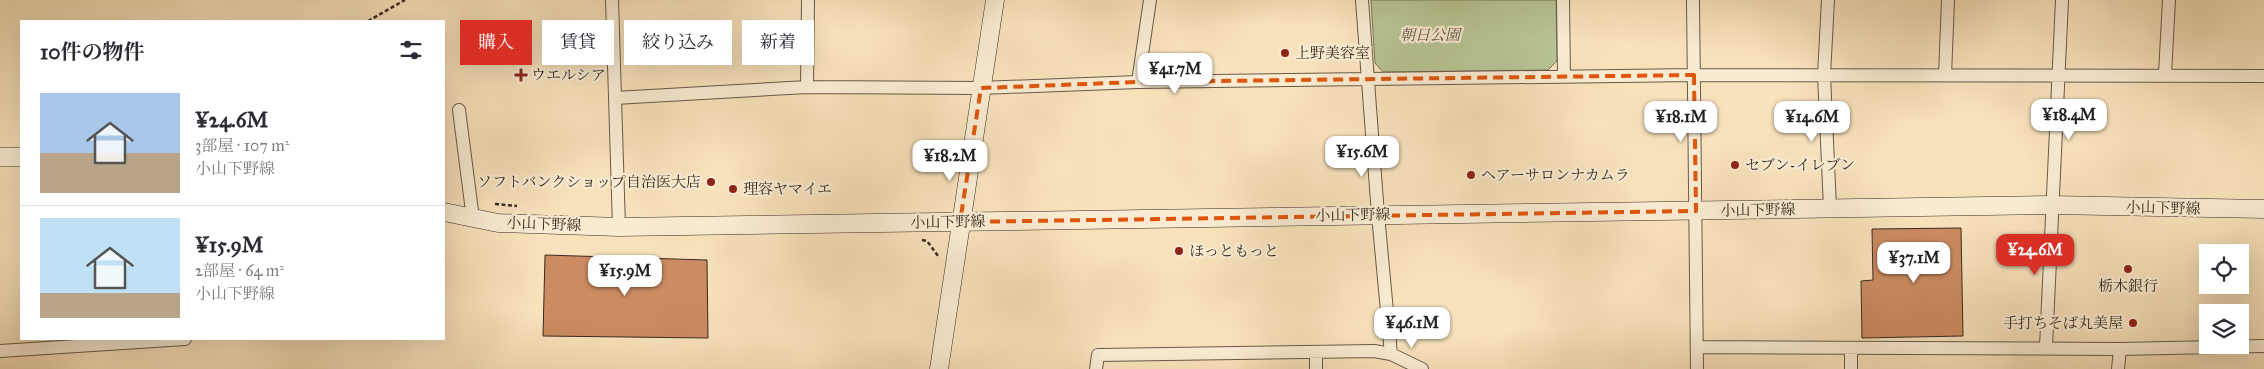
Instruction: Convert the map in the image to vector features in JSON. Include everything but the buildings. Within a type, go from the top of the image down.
[{"type":"main road","points":[[939,369],[995,0]]},
{"type":"main road","points":[[0,157],[20,157]]},
{"type":"main road","name":"小山下野線","points":[[445,212],[473,219],[498,222],[619,227],[2052,205],[2264,210]]},
{"type":"street","points":[[612,0],[619,227]]},
{"type":"street","points":[[807,87],[808,0]]},
{"type":"street","points":[[1138,82],[1150,0]]},
{"type":"street","points":[[1362,0],[1378,214],[1391,354]]},
{"type":"street","points":[[1563,0],[1564,76]]},
{"type":"street","points":[[1693,0],[1697,369]]},
{"type":"street","points":[[1828,0],[1824,75],[1830,208]]},
{"type":"street","points":[[1945,75],[1948,0]]},
{"type":"street","points":[[2046,347],[2062,0]]},
{"type":"street","points":[[2165,74],[2169,0]]},
{"type":"street","points":[[615,98],[807,87],[981,88],[1138,82],[1564,76],[2058,76],[2165,74],[2264,76]]},
{"type":"street","points":[[459,110],[473,219]]},
{"type":"street","points":[[0,351],[170,340]]},
{"type":"street","points":[[1697,347],[2046,347],[2120,349],[2264,346]]},
{"type":"street","points":[[1851,348],[1852,369]]},
{"type":"street","points":[[2118,369],[2120,349]]},
{"type":"street","points":[[1096,369],[1098,355],[1374,351],[1391,354],[1422,369]]},
{"type":"street","points":[[1316,353],[1316,369]]},
{"type":"path","points":[[370,20],[405,0]]},
{"type":"path","points":[[494,204],[522,206]]},
{"type":"highlighted area","points":[[1694,75],[1696,211],[960,222],[981,88],[1138,82]]},
{"type":"green space","name":"朝日公園","points":[[1371,0],[1556,0],[1557,61],[1548,70],[1383,72],[1375,63]]},
{"type":"place","name":"上野美容室","points":[[1285,53]]},
{"type":"place","name":"ウエルシア","points":[[521,75]]},
{"type":"place","name":"セブン-イレブン","points":[[1735,165]]},
{"type":"place","name":"ヘアーサロンナカムラ","points":[[1471,175]]},
{"type":"place","name":"ソフトバンクショップ自治医大店","points":[[711,182]]},
{"type":"place","name":"理容ヤマイエ","points":[[733,189]]},
{"type":"place","name":"ほっともっと","points":[[1179,251]]},
{"type":"place","name":"栃木銀行","points":[[2128,269]]},
{"type":"place","name":"手打ちそば丸美屋","points":[[2133,323]]}]
